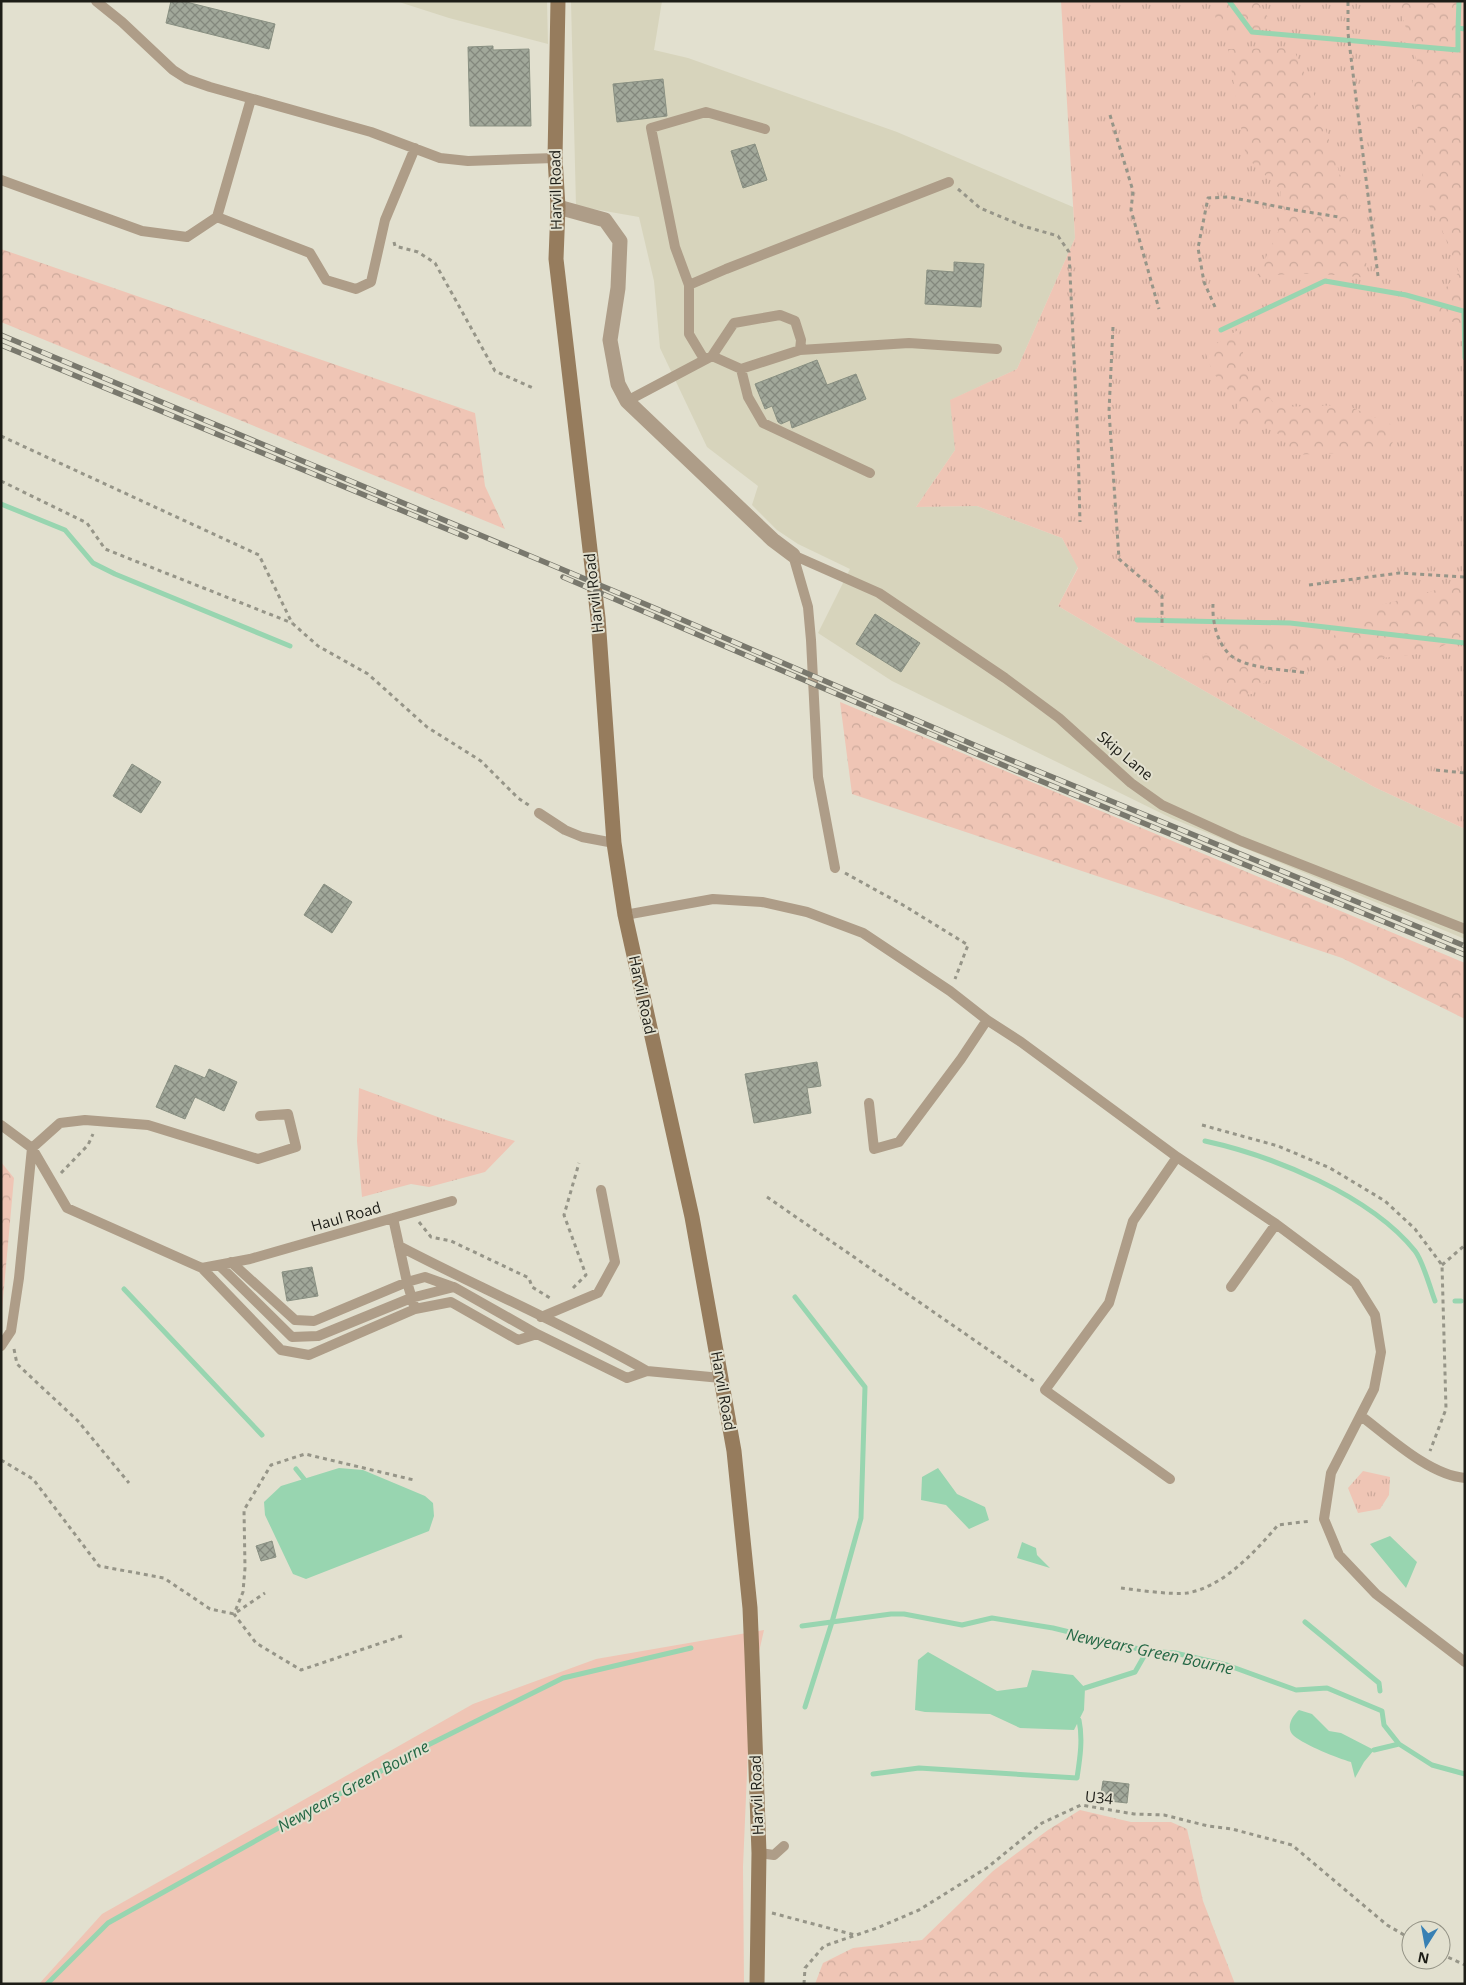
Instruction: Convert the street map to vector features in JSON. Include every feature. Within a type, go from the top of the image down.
[{"type":"street","name":"Harvil Road","points":[[558,1],[555,158],[558,207],[556,259],[598,618],[614,843],[625,915],[692,1216],[734,1451],[750,1608],[759,1853],[757,1984]]},
{"type":"street","points":[[558,207],[605,220],[620,241],[618,288],[610,340],[618,384],[628,401],[773,540],[793,555]]},
{"type":"lane","points":[[96,1],[180,74],[210,87],[371,132],[440,158],[468,161],[555,158]]},
{"type":"lane","points":[[1,180],[142,231],[188,237],[217,217],[251,99]]},
{"type":"lane","points":[[765,128],[706,112],[651,128],[675,247],[689,286],[689,334],[708,358],[741,369],[800,350],[909,343],[997,349]]},
{"type":"lane","points":[[217,217],[310,253],[326,280],[356,289],[371,282],[385,220],[415,148]]},
{"type":"lane","points":[[689,286],[726,268],[949,182]]},
{"type":"lane","points":[[628,401],[708,358],[734,323],[780,315],[795,321],[801,340],[800,350]]},
{"type":"lane","points":[[741,369],[748,398],[763,423],[870,474]]},
{"type":"lane","points":[[793,555],[808,607],[818,777],[835,868]]},
{"type":"lane","name":"Skip Lane","points":[[793,555],[828,569],[887,598],[1005,678],[1044,707],[1131,783],[1162,805],[1242,841],[1465,929]]},
{"type":"lane","points":[[539,813],[565,830],[582,837],[614,843]]},
{"type":"lane","points":[[625,915],[713,899],[762,902],[806,912],[863,933],[950,991],[987,1020],[1021,1042],[1177,1157],[1276,1224],[1355,1283],[1375,1314],[1381,1352],[1374,1389],[1331,1473],[1324,1519],[1339,1555],[1376,1594],[1465,1662]]},
{"type":"lane","points":[[869,1103],[874,1149],[899,1142],[961,1059],[987,1020]]},
{"type":"lane","points":[[1,1346],[11,1331],[19,1278],[32,1148],[60,1123],[85,1120],[148,1125],[258,1160],[296,1147],[288,1114],[260,1116]]},
{"type":"lane","points":[[1,1126],[32,1148],[67,1208],[202,1268],[281,1350],[309,1355],[415,1309],[451,1302],[518,1340],[537,1334]]},
{"type":"lane","points":[[1170,1479],[1045,1390],[1109,1303],[1133,1221],[1177,1157]]},
{"type":"lane","points":[[541,1317],[598,1293],[616,1262],[601,1190]]},
{"type":"lane","points":[[393,1218],[452,1201]]},
{"type":"lane","name":"Haul Road","points":[[202,1268],[250,1259],[393,1218],[415,1309]]},
{"type":"lane","points":[[1231,1287],[1276,1224]]},
{"type":"lane","points":[[399,1246],[464,1280],[615,1353],[647,1371],[721,1378]]},
{"type":"lane","points":[[231,1262],[295,1320],[314,1321],[407,1282],[425,1277],[454,1287],[537,1334],[627,1378],[647,1371]]},
{"type":"lane","points":[[219,1265],[292,1337],[318,1336],[411,1298],[454,1287]]},
{"type":"lane","points":[[1361,1416],[1425,1463],[1455,1478],[1465,1478]]},
{"type":"lane","points":[[759,1853],[774,1855],[784,1846]]},
{"type":"path","points":[[1348,2],[1348,33],[1378,276]]},
{"type":"path","points":[[1110,115],[1132,191],[1131,210],[1159,309]]},
{"type":"path","points":[[949,182],[980,208],[1023,226],[1058,236],[1069,252],[1080,522]]},
{"type":"path","points":[[1215,306],[1204,282],[1198,248],[1208,198],[1229,197],[1339,217]]},
{"type":"path","points":[[385,220],[395,246],[418,252],[435,263],[495,371],[533,388]]},
{"type":"path","points":[[1114,327],[1109,411],[1119,560],[1162,596],[1162,627]]},
{"type":"path","points":[[1,436],[259,555],[292,623]]},
{"type":"path","points":[[1,481],[87,523],[105,549],[292,623],[318,646],[368,674],[427,727],[480,761],[518,798],[539,813]]},
{"type":"path","points":[[1309,585],[1399,573],[1465,576]]},
{"type":"path","points":[[1213,604],[1212,615],[1215,628],[1223,646],[1235,659],[1254,665],[1308,673]]},
{"type":"path","points":[[1436,770],[1465,773]]},
{"type":"path","points":[[835,868],[903,905],[968,945],[950,991]]},
{"type":"path","points":[[1202,1125],[1278,1146],[1339,1173],[1385,1201],[1415,1229],[1442,1265],[1446,1409],[1425,1463]]},
{"type":"path","points":[[767,1196],[1045,1390]]},
{"type":"path","points":[[1442,1265],[1465,1246]]},
{"type":"path","points":[[11,1331],[17,1364],[78,1421],[129,1483]]},
{"type":"path","points":[[234,1614],[243,1592],[245,1568],[244,1510],[271,1465],[305,1454],[414,1480]]},
{"type":"path","points":[[1,1460],[32,1479],[99,1566],[164,1578],[210,1609],[234,1614],[256,1643],[301,1670],[402,1636]]},
{"type":"path","points":[[1121,1588],[1185,1593],[1207,1587],[1251,1556],[1278,1525],[1324,1519]]},
{"type":"path","points":[[234,1614],[264,1593]]},
{"type":"path","name":"U34","points":[[804,1984],[805,1968],[824,1946],[919,1910],[988,1867],[1042,1823],[1081,1805],[1134,1814],[1164,1815],[1208,1826],[1232,1829],[1292,1845],[1387,1925],[1401,1933]]},
{"type":"path","points":[[757,1909],[856,1935]]},
{"type":"path","points":[[1451,1959],[1465,1965]]},
{"type":"shaded area","points":[[396,1],[547,1],[548,44],[449,18]]},
{"type":"shaded area","points":[[571,1],[662,1],[654,50],[688,58],[897,132],[1073,207],[1075,238],[1017,369],[951,400],[955,450],[916,507],[977,506],[1062,538],[1078,567],[1058,606],[1374,787],[1465,829],[1465,939],[1171,818],[892,681],[818,633],[850,569],[798,544],[777,530],[752,505],[758,486],[707,447],[660,348],[654,281],[639,217],[576,206]]},
{"type":"shaded area","points":[[339,1468],[363,1470],[425,1496],[433,1503],[434,1516],[429,1531],[306,1579],[293,1574],[265,1515],[264,1502],[281,1486]]},
{"type":"shaded area","points":[[938,1468],[957,1494],[985,1507],[989,1520],[969,1529],[946,1505],[921,1500],[922,1477]]},
{"type":"shaded area","points":[[1390,1536],[1417,1562],[1406,1588],[1370,1544]]},
{"type":"shaded area","points":[[1022,1542],[1036,1548],[1037,1555],[1050,1568],[1017,1558]]},
{"type":"shaded area","points":[[928,1652],[997,1691],[1027,1687],[1032,1670],[1073,1675],[1085,1688],[1084,1710],[1074,1730],[1020,1728],[990,1714],[915,1710],[918,1660]]},
{"type":"shaded area","points":[[1299,1710],[1312,1714],[1329,1731],[1341,1733],[1374,1750],[1364,1762],[1355,1778],[1351,1762],[1313,1747],[1299,1740],[1291,1733],[1290,1722]]},
{"type":"green space","points":[[1061,1],[1465,1],[1465,829],[1374,787],[1058,606],[1078,568],[1062,538],[977,506],[916,507],[955,450],[950,400],[1017,369],[1075,238]]},
{"type":"green space","points":[[1211,1],[1257,1],[1272,23],[1252,37],[1220,33]]},
{"type":"green space","points":[[1397,1],[1465,1],[1465,326],[1436,316],[1443,291],[1459,272],[1442,230],[1425,198],[1412,74],[1418,64]]},
{"type":"green space","points":[[1293,48],[1316,99],[1349,203],[1358,245],[1367,265],[1367,278],[1325,274],[1297,274],[1256,278],[1278,232],[1281,190],[1246,157],[1228,49]]},
{"type":"green space","points":[[1,249],[475,413],[485,486],[505,529],[1,322]]},
{"type":"green space","points":[[1241,328],[1244,366],[1277,407],[1346,405],[1397,427],[1390,451],[1289,455],[1285,439],[1264,424],[1238,425],[1238,401],[1213,373],[1205,351]]},
{"type":"green space","points":[[1465,587],[1465,635],[1428,653],[1381,658],[1335,669],[1305,661],[1289,678],[1273,675],[1252,694],[1229,696],[1207,677],[1202,655],[1256,639],[1329,639],[1381,605],[1443,588]]},
{"type":"green space","points":[[840,702],[1465,963],[1465,1019],[1342,958],[852,794]]},
{"type":"green space","points":[[359,1088],[446,1120],[515,1141],[485,1172],[429,1187],[411,1184],[362,1197],[357,1141]]},
{"type":"green space","points":[[1,1162],[14,1178],[1,1321]]},
{"type":"green space","points":[[1363,1471],[1390,1477],[1389,1495],[1380,1509],[1358,1513],[1348,1488]]},
{"type":"green space","points":[[764,1630],[756,1665],[748,1750],[743,1867],[744,1984],[39,1984],[102,1914],[473,1704],[596,1659]]},
{"type":"green space","points":[[1080,1810],[1131,1822],[1171,1822],[1187,1829],[1203,1901],[1235,1984],[815,1984],[823,1963],[853,1948],[922,1940],[993,1871],[1048,1830]]},
{"type":"building","points":[[171,1],[182,1],[275,24],[269,49],[166,23]]},
{"type":"building","points":[[493,46],[493,50],[529,49],[531,126],[470,126],[468,47]]},
{"type":"building","points":[[663,79],[667,116],[617,122],[613,84]]},
{"type":"building","points":[[755,144],[767,180],[743,188],[731,151]]},
{"type":"building","points":[[954,262],[984,264],[981,307],[925,304],[927,270],[954,272]]},
{"type":"building","points":[[817,360],[827,385],[856,374],[866,399],[792,428],[790,420],[781,424],[778,422],[772,406],[765,409],[755,384]]},
{"type":"building","points":[[875,614],[920,643],[901,672],[856,644]]},
{"type":"building","points":[[132,764],[161,782],[141,813],[113,796]]},
{"type":"building","points":[[324,884],[352,902],[332,933],[304,915]]},
{"type":"building","points":[[817,1062],[821,1086],[807,1088],[811,1113],[754,1123],[745,1074]]},
{"type":"building","points":[[175,1065],[205,1078],[209,1069],[237,1082],[224,1111],[195,1097],[185,1119],[156,1107]]},
{"type":"building","points":[[312,1267],[318,1296],[287,1301],[282,1272]]},
{"type":"building","points":[[272,1541],[276,1557],[261,1561],[256,1546]]},
{"type":"building","points":[[1103,1781],[1129,1784],[1127,1803],[1100,1800]]},
{"type":"waterway","points":[[1229,1],[1252,32],[1458,50],[1458,28],[1465,29]]},
{"type":"waterway","points":[[1458,28],[1459,1]]},
{"type":"waterway","points":[[1221,330],[1325,281],[1406,295],[1463,311]]},
{"type":"waterway","points":[[1464,311],[1465,358]]},
{"type":"waterway","points":[[1,504],[65,530],[93,563],[115,574],[290,646]]},
{"type":"waterway","points":[[1137,620],[1290,623],[1465,643]]},
{"type":"waterway","points":[[1205,1141],[1232,1148],[1289,1168],[1319,1181],[1373,1212],[1396,1231],[1418,1255],[1435,1301]]},
{"type":"waterway","points":[[124,1289],[262,1435]]},
{"type":"waterway","points":[[795,1297],[865,1387],[861,1518],[832,1622],[805,1707]]},
{"type":"waterway","points":[[1455,1301],[1461,1301]]},
{"type":"waterway","points":[[296,1469],[304,1479]]},
{"type":"waterway","name":"Newyears Green Bourne","points":[[802,1626],[891,1614],[904,1614],[962,1625],[992,1618],[1053,1628],[1147,1651],[1175,1653],[1227,1665],[1296,1690],[1327,1688],[1382,1711],[1384,1725],[1399,1744],[1432,1765],[1465,1774]]},
{"type":"waterway","points":[[1305,1622],[1379,1683],[1380,1691]]},
{"type":"waterway","name":"Newyears Green Bourne","points":[[47,1984],[108,1923],[426,1746],[563,1678],[691,1648]]},
{"type":"waterway","points":[[1085,1688],[1135,1672],[1147,1651]]},
{"type":"waterway","points":[[873,1774],[919,1768],[1077,1778],[1081,1741],[1079,1720]]},
{"type":"waterway","points":[[1374,1750],[1399,1744]]},
{"type":"railway","points":[[1,335],[657,609],[979,747],[1465,946]]},
{"type":"railway","points":[[1,345],[466,537]]},
{"type":"railway","points":[[563,577],[1031,777],[1465,955]]}]
